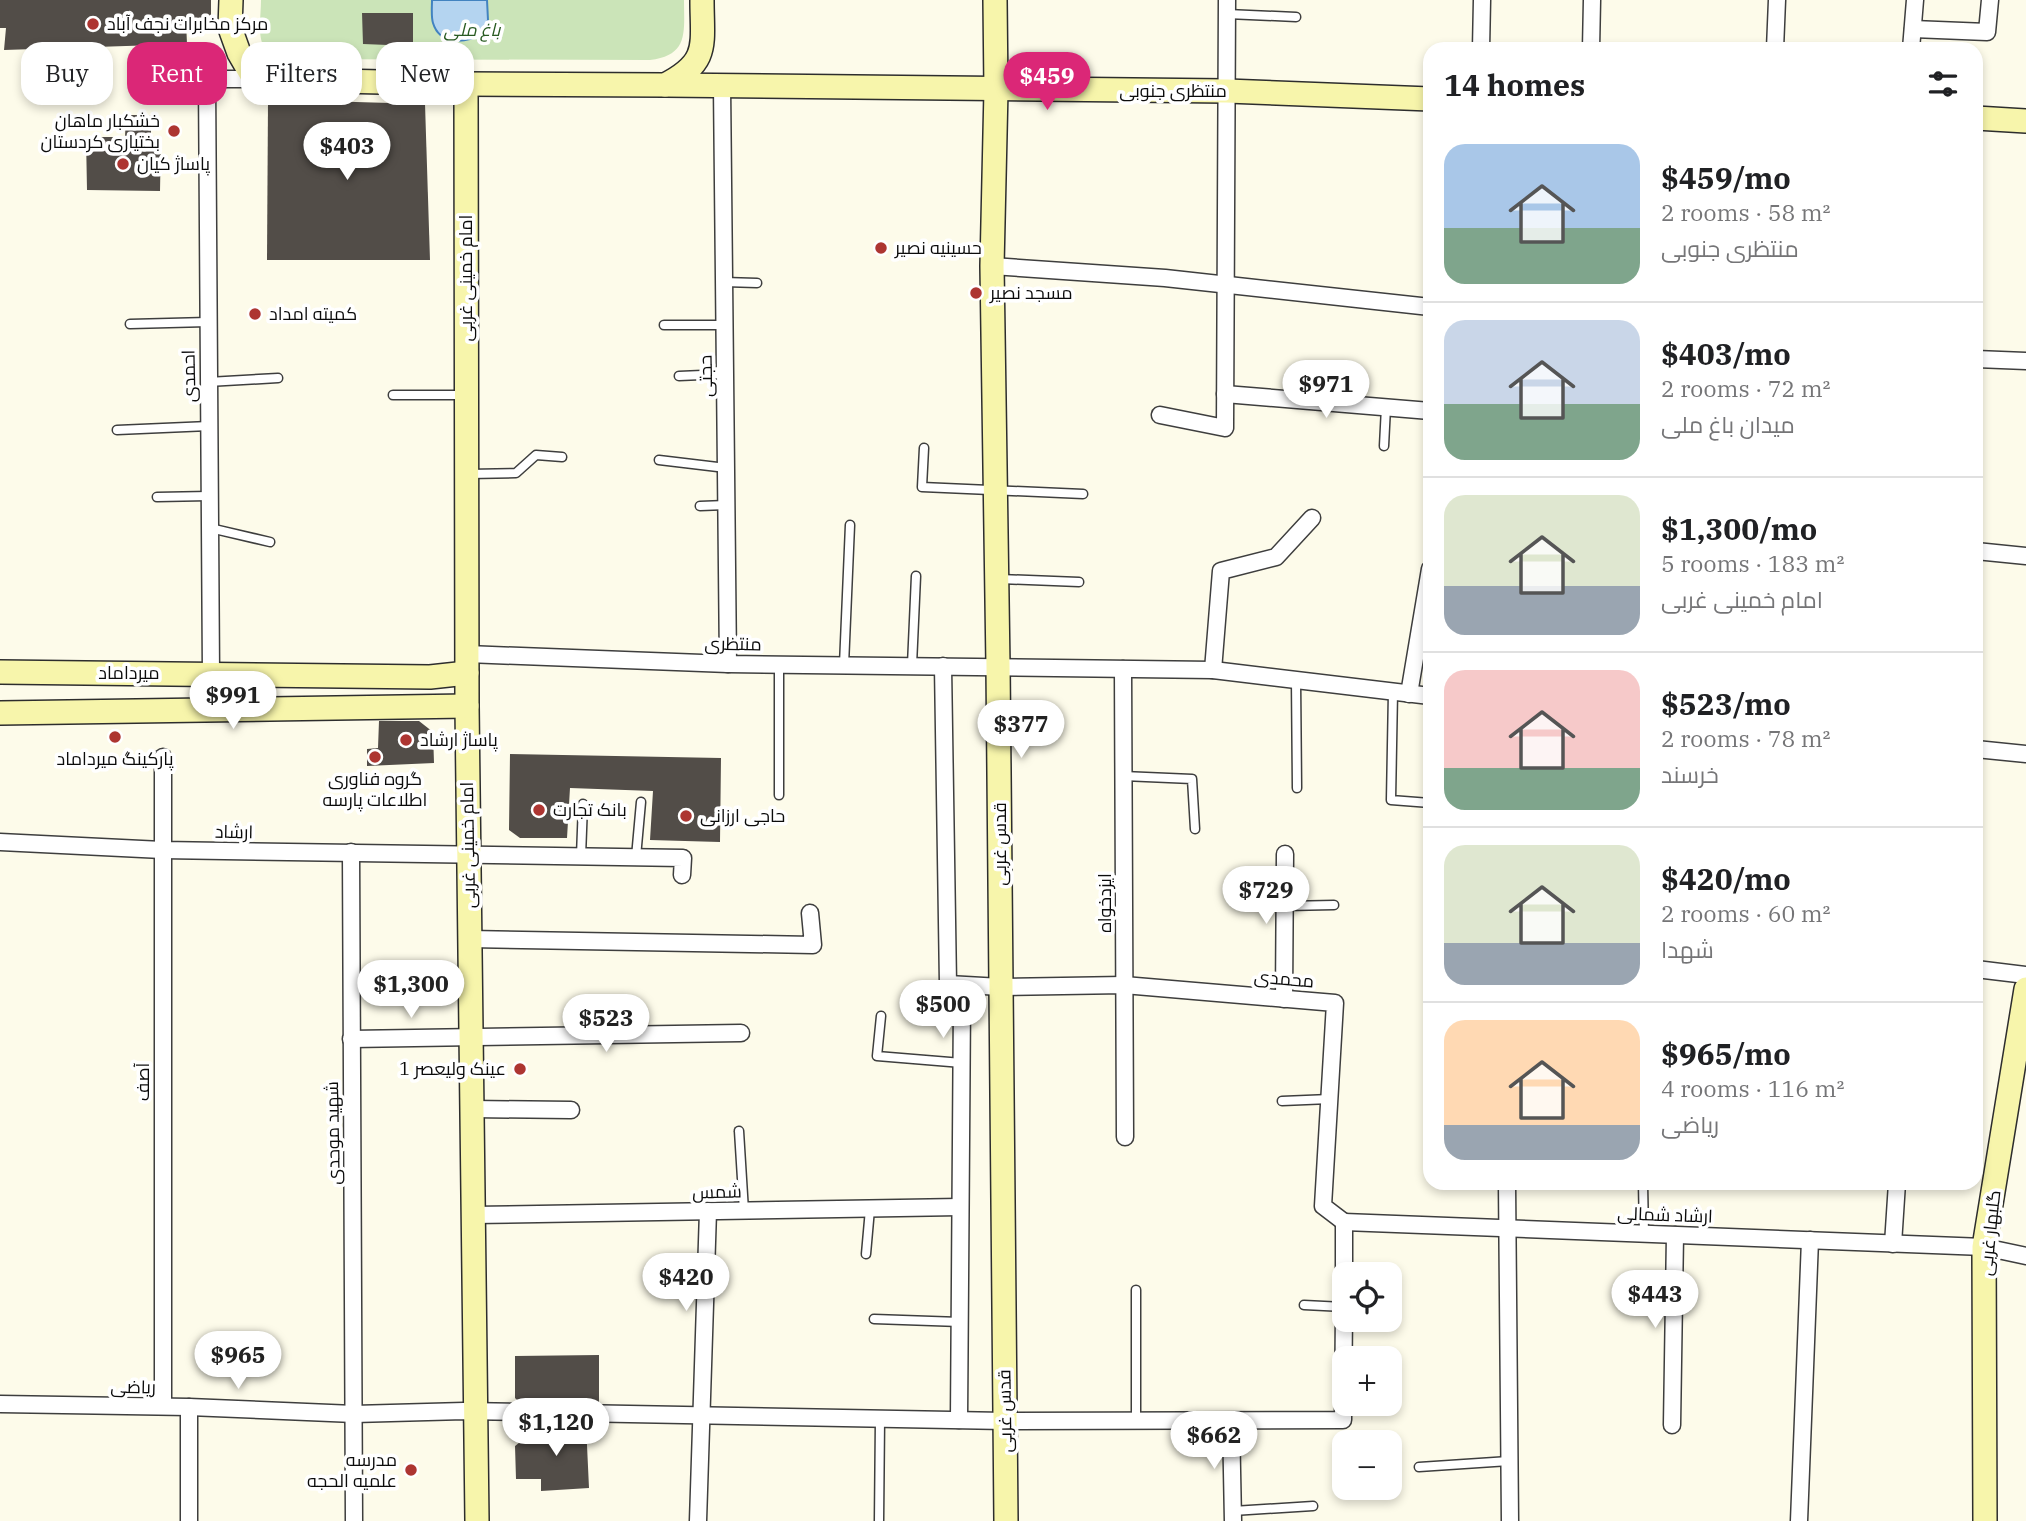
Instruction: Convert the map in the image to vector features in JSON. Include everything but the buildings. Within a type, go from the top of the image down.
[{"type":"street","points":[[231,0],[230,28],[241,56]]},
{"type":"street","points":[[665,85],[685,75],[696,63],[702,48],[702,0]]},
{"type":"street","name":"قدس غربی","points":[[995,0],[992,266],[1006,1521]]},
{"type":"street","points":[[1481,42],[1482,0]]},
{"type":"street","points":[[1591,42],[1592,0]]},
{"type":"street","points":[[1776,42],[1777,0]]},
{"type":"street","points":[[1912,42],[1915,0]]},
{"type":"street","points":[[1913,29],[1987,32],[1990,0]]},
{"type":"street","points":[[1160,415],[1225,428],[1227,7]]},
{"type":"street","name":"احمدی","points":[[211,674],[207,79],[241,79]]},
{"type":"street","name":"منتظری جنوبی","points":[[474,84],[1227,91],[1423,99]]},
{"type":"street","name":"حجتی","points":[[722,86],[727,664]]},
{"type":"street","name":"امام خمینی غربی","points":[[466,105],[468,854],[477,1521]]},
{"type":"street","points":[[1983,118],[2026,121]]},
{"type":"street","points":[[992,266],[1165,278],[1423,306]]},
{"type":"street","points":[[1983,359],[2026,361]]},
{"type":"street","points":[[1225,394],[1423,410]]},
{"type":"street","points":[[1213,670],[1222,571],[1276,557],[1312,518]]},
{"type":"street","points":[[1983,552],[2026,556]]},
{"type":"street","points":[[1409,694],[1423,611]]},
{"type":"street","name":"منتظری","points":[[467,664],[998,666],[1213,670],[1423,695]]},
{"type":"street","name":"میرداماد","points":[[0,672],[430,677],[467,664]]},
{"type":"street","points":[[943,666],[948,984],[962,1000],[959,1420]]},
{"type":"street","name":"ایزدخواه","points":[[1123,668],[1125,1137]]},
{"type":"street","points":[[0,713],[467,706]]},
{"type":"street","points":[[1983,751],[2026,754]]},
{"type":"street","name":"آصف","points":[[163,757],[163,1406]]},
{"type":"street","name":"ارشاد","points":[[0,842],[162,850],[682,858],[682,875]]},
{"type":"street","name":"شهید موحدی","points":[[351,852],[354,1521]]},
{"type":"street","points":[[1283,999],[1285,854]]},
{"type":"street","points":[[470,939],[813,945],[810,913]]},
{"type":"street","points":[[1983,970],[2026,975]]},
{"type":"street","name":"محمدی","points":[[948,984],[1001,987],[1124,985],[1335,1003],[1323,1206],[1344,1222]]},
{"type":"street","name":"گلبهار غربی","points":[[1985,1521],[1984,1247],[2026,995]]},
{"type":"street","points":[[351,1039],[741,1033]]},
{"type":"street","points":[[472,1108],[571,1110]]},
{"type":"street","points":[[1507,1190],[1510,1521]]},
{"type":"street","points":[[1893,1244],[1897,1190]]},
{"type":"street","name":"شمس","points":[[473,1215],[960,1208]]},
{"type":"street","points":[[698,1521],[708,1211]]},
{"type":"street","points":[[1344,1222],[1344,1262]]},
{"type":"street","name":"ارشاد شمالی","points":[[1344,1222],[1984,1247],[2026,1256]]},
{"type":"street","points":[[1672,1425],[1675,1235]]},
{"type":"street","points":[[1799,1521],[1810,1240]]},
{"type":"street","points":[[1005,1421],[1343,1420],[1344,1332]]},
{"type":"street","name":"ریاضی","points":[[0,1404],[163,1406],[354,1415],[476,1412],[1005,1421]]},
{"type":"street","points":[[189,1407],[189,1521]]},
{"type":"street","points":[[1231,1420],[1233,1516]]},
{"type":"lane","points":[[1227,7],[1296,17]]},
{"type":"lane","points":[[724,282],[757,283]]},
{"type":"lane","points":[[130,324],[208,322]]},
{"type":"lane","points":[[664,324],[724,325]]},
{"type":"lane","points":[[679,376],[725,374]]},
{"type":"lane","points":[[208,382],[278,378]]},
{"type":"lane","points":[[393,395],[466,396]]},
{"type":"lane","points":[[1384,446],[1386,407]]},
{"type":"lane","points":[[117,430],[209,426]]},
{"type":"lane","points":[[924,448],[922,486],[1083,494]]},
{"type":"lane","points":[[466,474],[516,473],[536,455],[562,457]]},
{"type":"lane","points":[[659,460],[726,468]]},
{"type":"lane","points":[[157,496],[209,496]]},
{"type":"lane","points":[[701,506],[726,505]]},
{"type":"lane","points":[[844,665],[850,525]]},
{"type":"lane","points":[[210,528],[270,542]]},
{"type":"lane","points":[[912,666],[916,576]]},
{"type":"lane","points":[[997,579],[1079,583]]},
{"type":"lane","points":[[779,665],[779,795]]},
{"type":"lane","points":[[1296,680],[1297,788]]},
{"type":"lane","points":[[1393,692],[1391,800],[1423,802]]},
{"type":"lane","points":[[1123,776],[1192,779],[1195,830]]},
{"type":"lane","points":[[636,857],[641,802]]},
{"type":"lane","points":[[581,856],[583,804]]},
{"type":"lane","points":[[1284,906],[1334,905]]},
{"type":"lane","points":[[881,1016],[877,1056],[962,1063]]},
{"type":"lane","points":[[1282,1101],[1329,1099]]},
{"type":"lane","points":[[739,1132],[744,1211]]},
{"type":"lane","points":[[1643,1190],[1644,1234]]},
{"type":"lane","points":[[866,1254],[870,1209]]},
{"type":"lane","points":[[1136,1290],[1136,1420]]},
{"type":"lane","points":[[1304,1304],[1332,1307]]},
{"type":"lane","points":[[874,1319],[960,1322]]},
{"type":"lane","points":[[879,1521],[880,1419]]},
{"type":"lane","points":[[1419,1467],[1509,1461]]},
{"type":"lane","points":[[1233,1516],[1313,1506]]},
{"type":"green space","name":"باغ ملی","points":[[261,0],[684,0],[682,40],[672,53],[650,60],[474,60],[474,42],[376,42],[376,59],[362,59],[362,42],[262,42]]},
{"type":"water","points":[[432,0],[487,0],[488,20],[482,34],[461,41],[441,36],[433,23]]},
{"type":"place","name":"مرکز مخابرات نجف آباد","points":[[93,24]]},
{"type":"place","name":"خشکبار ماهان بختیاری کردستان","points":[[174,131]]},
{"type":"place","name":"پاساژ کیان","points":[[123,164]]},
{"type":"place","name":"حسینیه نصیر","points":[[881,248]]},
{"type":"place","name":"مسجد نصیر","points":[[976,293]]},
{"type":"place","name":"کمیته امداد","points":[[255,314]]},
{"type":"place","name":"پارکینگ میرداماد","points":[[115,737]]},
{"type":"place","name":"پاساژ ارشاد","points":[[406,740]]},
{"type":"place","name":"گروه فناوری اطلاعات پارسه","points":[[375,757]]},
{"type":"place","name":"بانک تجارت","points":[[539,810]]},
{"type":"place","name":"حاجی ارزانی","points":[[686,816]]},
{"type":"place","name":"عینک ولیعصر 1","points":[[520,1069]]},
{"type":"place","name":"مدرسه علمیه الحجه","points":[[411,1470]]}]
